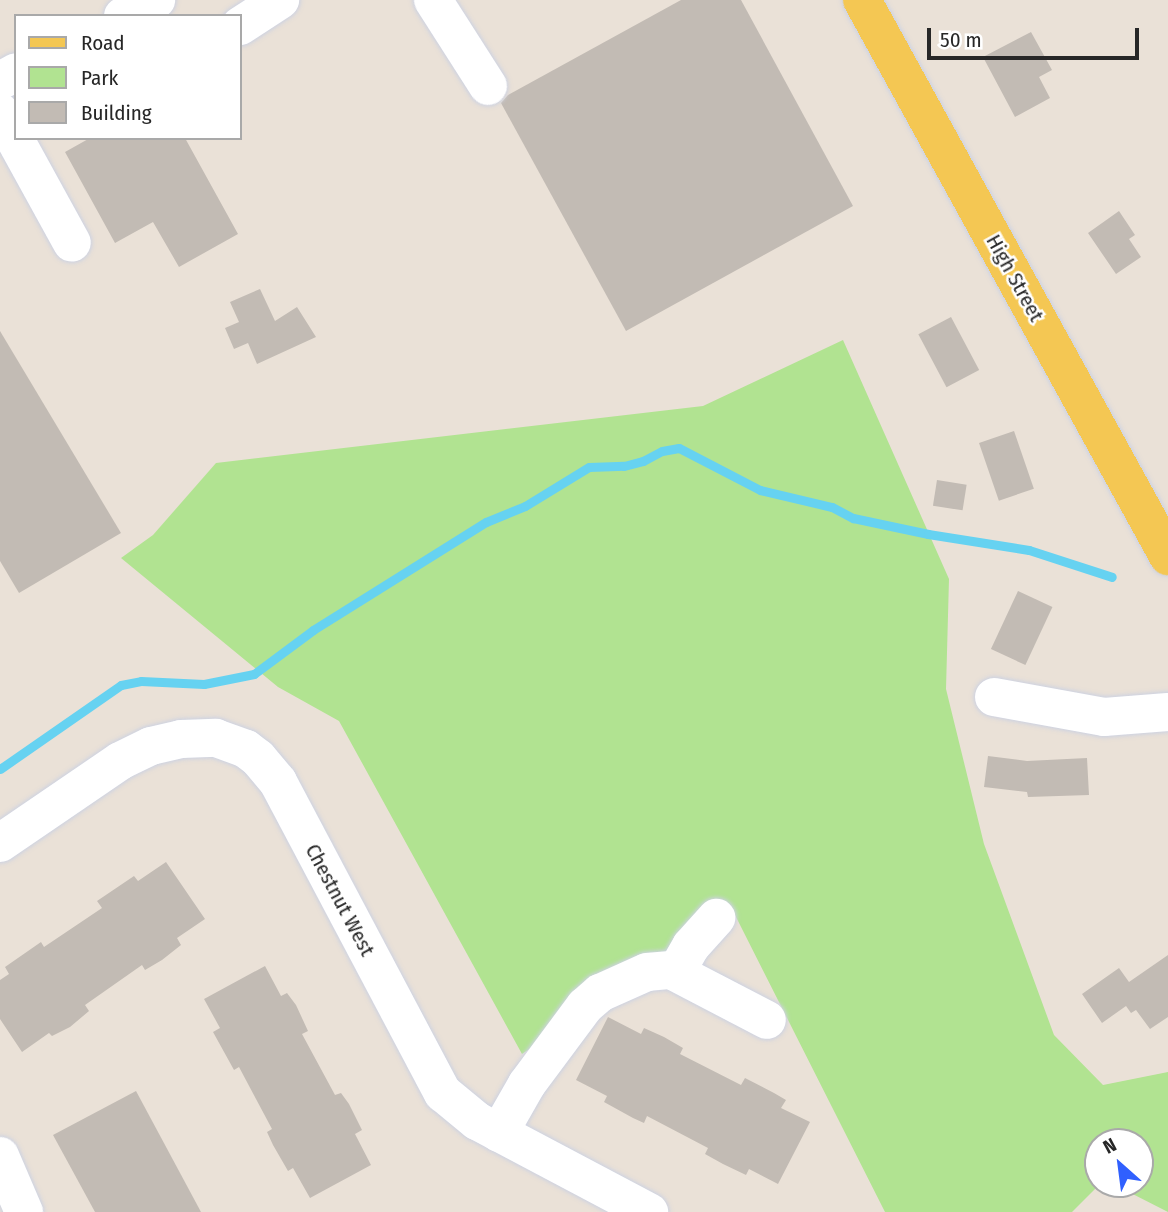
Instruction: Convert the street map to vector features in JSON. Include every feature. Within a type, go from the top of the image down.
[{"type":"main road","name":"High Street","points":[[862,0],[1168,556]]},
{"type":"street","points":[[127,14],[156,0]]},
{"type":"street","points":[[242,25],[281,0]]},
{"type":"street","points":[[433,0],[488,86]]},
{"type":"street","points":[[0,112],[14,137]]},
{"type":"street","points":[[15,140],[72,243]]},
{"type":"street","points":[[994,697],[1104,717],[1168,712]]},
{"type":"street","name":"Chestnut West","points":[[0,843],[120,761],[151,746],[197,737],[225,740],[246,749],[258,758],[278,782],[435,1082],[453,1104],[499,1133],[649,1212]]},
{"type":"street","points":[[676,972],[691,946],[716,918]]},
{"type":"street","points":[[499,1133],[527,1084],[595,997],[653,970],[676,972],[767,1020]]},
{"type":"street","points":[[0,1156],[24,1212]]},
{"type":"green space","points":[[843,340],[949,579],[946,689],[984,844],[1054,1035],[1103,1085],[1168,1072],[1168,1212],[1140,1198],[1154,1198],[1154,1128],[1084,1128],[1086,1198],[1072,1212],[885,1212],[733,911],[522,1054],[339,721],[278,687],[121,558],[153,535],[216,463],[703,406]]},
{"type":"building","points":[[681,0],[741,0],[853,206],[626,331],[501,103],[508,95]]},
{"type":"building","points":[[1031,32],[1052,70],[1039,77],[1050,98],[1015,117],[983,57]]},
{"type":"building","points":[[86,140],[186,140],[238,234],[179,267],[153,222],[115,243],[65,152]]},
{"type":"building","points":[[1119,211],[1135,235],[1129,239],[1141,257],[1116,274],[1088,233]]},
{"type":"building","points":[[260,289],[275,321],[297,307],[316,337],[257,364],[248,343],[234,349],[225,328],[239,322],[230,302]]},
{"type":"building","points":[[951,317],[979,370],[946,387],[918,334]]},
{"type":"building","points":[[0,331],[121,533],[19,593],[0,561]]},
{"type":"building","points":[[1014,431],[1034,489],[999,501],[979,443]]},
{"type":"building","points":[[937,480],[967,485],[963,510],[933,506]]},
{"type":"building","points":[[1018,591],[1052,607],[1025,665],[991,649]]},
{"type":"building","points":[[988,756],[1027,761],[1087,758],[1089,795],[1028,797],[1027,792],[984,787]]},
{"type":"building","points":[[166,862],[205,919],[177,938],[181,945],[162,960],[145,970],[142,965],[85,1005],[89,1011],[70,1027],[52,1036],[49,1033],[22,1052],[0,1019],[0,980],[9,974],[5,967],[41,942],[44,947],[102,908],[97,901],[134,876],[138,881]]},
{"type":"building","points":[[1168,955],[1168,1017],[1150,1029],[1136,1010],[1131,1013],[1126,1006],[1102,1023],[1082,994],[1119,968],[1129,982]]},
{"type":"building","points":[[265,966],[281,996],[287,993],[296,1005],[308,1031],[302,1034],[335,1095],[341,1093],[349,1104],[362,1130],[355,1134],[371,1165],[310,1198],[293,1168],[288,1171],[273,1145],[267,1132],[272,1129],[239,1067],[234,1070],[213,1032],[220,1028],[204,999]]},
{"type":"building","points":[[608,1017],[641,1034],[644,1028],[664,1037],[683,1048],[680,1054],[741,1085],[745,1078],[774,1093],[786,1100],[781,1108],[810,1122],[778,1184],[749,1169],[746,1175],[723,1164],[705,1154],[708,1148],[647,1116],[644,1123],[633,1118],[604,1102],[607,1096],[576,1080]]},
{"type":"building","points":[[136,1091],[201,1212],[95,1212],[53,1135]]},
{"type":"waterway","points":[[0,769],[121,685],[141,681],[204,684],[254,674],[313,630],[486,522],[525,506],[589,467],[624,466],[643,461],[662,451],[679,448],[760,490],[832,507],[853,518],[928,534],[1029,550],[1112,577]]}]
